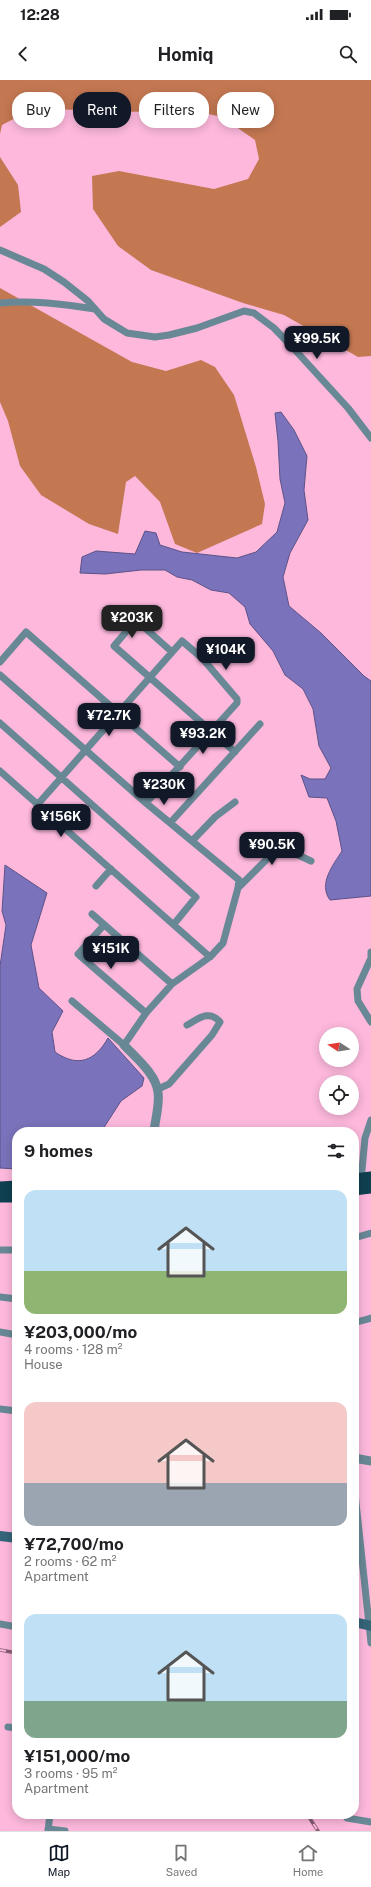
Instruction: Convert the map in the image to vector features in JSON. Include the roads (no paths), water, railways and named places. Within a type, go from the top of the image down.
[{"type":"highway","points":[[0,1187],[12,1186]]},
{"type":"highway","points":[[0,1197],[12,1197]]},
{"type":"main road","points":[[0,1536],[12,1537]]},
{"type":"main road","points":[[359,1623],[370,1626]]},
{"type":"street","points":[[0,250],[44,269],[64,282],[95,309],[104,319],[127,333],[155,337],[197,328],[244,311],[254,313],[274,328],[296,351],[348,408],[371,438]]},
{"type":"street","points":[[0,303],[18,301],[55,302],[95,309]]},
{"type":"street","points":[[172,652],[136,620],[114,646],[235,752]]},
{"type":"street","points":[[0,662],[26,632],[180,767]]},
{"type":"street","points":[[38,804],[61,776],[182,641],[202,658],[237,699],[237,703],[146,803]]},
{"type":"street","points":[[0,675],[146,803],[238,880],[238,888],[223,943],[210,957],[172,984],[146,1013],[124,1045]]},
{"type":"street","points":[[0,723],[196,896],[174,924]]},
{"type":"street","points":[[170,823],[260,724]]},
{"type":"street","points":[[0,771],[210,957]]},
{"type":"street","points":[[192,841],[216,817],[235,802]]},
{"type":"street","points":[[238,888],[278,848],[285,849],[311,861]]},
{"type":"street","points":[[96,886],[111,869]]},
{"type":"street","points":[[92,914],[172,984]]},
{"type":"street","points":[[104,925],[78,954],[146,1013]]},
{"type":"street","points":[[371,952],[371,958],[357,989],[358,1000],[371,1022]]},
{"type":"street","points":[[72,1001],[124,1045],[150,1074],[158,1089],[159,1097],[155,1127]]},
{"type":"street","points":[[158,1089],[169,1084],[212,1035],[220,1022],[214,1016],[206,1015],[187,1025]]},
{"type":"street","points":[[362,1183],[365,1138],[371,1120]]},
{"type":"street","points":[[359,1237],[371,1233]]},
{"type":"street","points":[[0,1250],[12,1250]]},
{"type":"street","points":[[0,1297],[12,1298]]},
{"type":"street","points":[[359,1321],[371,1318]]},
{"type":"street","points":[[0,1332],[12,1334]]},
{"type":"street","points":[[0,1409],[12,1410]]},
{"type":"street","points":[[359,1459],[371,1461]]},
{"type":"street","points":[[359,1528],[371,1643]]},
{"type":"street","points":[[0,1624],[12,1626]]},
{"type":"street","points":[[8,1727],[12,1727]]},
{"type":"street","points":[[49,1819],[48,1830],[65,1831]]},
{"type":"street","points":[[354,1819],[371,1822]]},
{"type":"railway","points":[[0,1650],[12,1652]]},
{"type":"railway","points":[[310,1819],[318,1831]]}]
